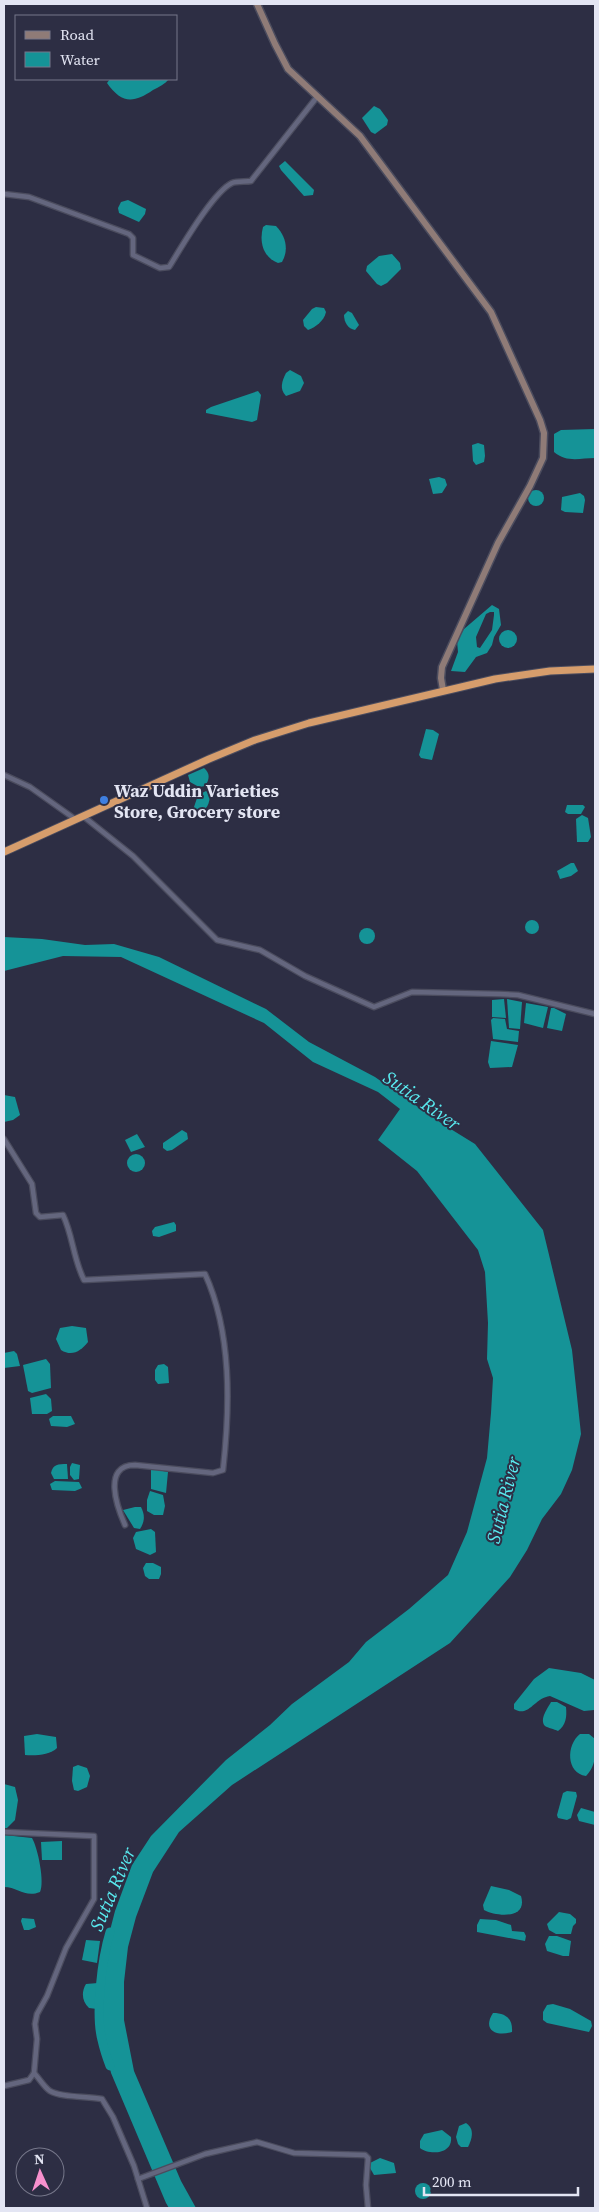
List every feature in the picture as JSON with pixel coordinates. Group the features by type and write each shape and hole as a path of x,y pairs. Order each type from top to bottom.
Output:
{"highway":[{"path":"4,852 255,740 309,723 495,679 550,671 595,669"}],"main road":[{"path":"257,4 288,69 360,136 491,312 540,420 544,433 543,458 530,486 498,543 442,667 442,690"}],"street":[{"path":"4,194 28,197 129,234 132,238 133,255 160,268 169,267 210,205 225,188 234,182 251,182 318,97"},
{"path":"4,775 37,791 75,819"},
{"path":"83,816 132,856 217,940 260,950 305,976 374,1007 412,992 518,995 595,1014"},
{"path":"4,1139 32,1184 36,1213 40,1217 63,1215 67,1223 76,1264 84,1280 205,1274 214,1295 221,1320 226,1357 226,1434 223,1470 213,1473 134,1465 123,1466 118,1470 114,1482 117,1507 125,1525"},
{"path":"4,1832 94,1836 94,1899 66,1948 47,1996 37,2014 34,2073 29,2080 4,2086"},
{"path":"34,2073 49,2090 62,2096 85,2095 102,2099 113,2117 138,2179 147,2208"},
{"path":"138,2179 205,2154 258,2142 294,2153 364,2155 368,2158 366,2185 368,2208"}],"water":[{"path":"109,80 168,80 146,95 133,99 122,98 117,95 107,83"},
{"path":"374,106 380,109 388,120 387,125 375,134 371,132 362,118"},
{"path":"285,161 314,190 313,195 304,196 281,170 279,166"},
{"path":"128,200 146,209 139,222 119,213 118,208 121,202"},
{"path":"266,225 276,226 282,234 286,248 282,262 278,263 273,260 263,248 262,233 263,227"},
{"path":"392,254 400,263 401,269 387,283 381,286 366,271 367,266 379,256"},
{"path":"316,307 324,308 325,315 319,323 308,330 304,326 303,320"},
{"path":"348,311 352,313 359,325 355,330 348,327 345,320 344,315"},
{"path":"290,370 301,376 304,383 300,391 286,396 282,391 282,385 286,373"},
{"path":"258,391 261,395 257,420 252,422 206,413 206,410 211,407"},
{"path":"595,429 595,458 569,459 554,452 554,434 561,430"},
{"path":"478,443 484,445 485,456 484,462 476,465 473,461 472,445"},
{"path":"439,477 445,479 447,485 442,493 433,494 429,479"},
{"path":"536,490 542,492 544,498 542,504 536,506 530,504 528,498 530,492"},
{"path":"580,493 584,496 585,500 583,513 561,510 562,497"},
{"path":"492,605 499,609 501,625 487,653 476,657 465,672 451,671 458,652 457,641 464,629","holes":["494,612 492,630 480,648 477,647 476,637 486,614"]},
{"path":"508,630 514,633 517,639 514,645 508,648 502,645 499,639 502,633"},
{"path":"426,729 433,730 439,734 432,760 421,758 419,755"},
{"path":"204,768 209,776 205,786 199,787 190,782 188,775"},
{"path":"206,791 210,793 208,803 203,811 196,813 194,807 198,795"},
{"path":"567,805 583,805 585,807 581,814 568,814 565,812"},
{"path":"582,815 588,818 591,837 588,842 577,842 576,819"},
{"path":"574,863 578,871 571,876 560,879 557,871"},
{"path":"529,920 535,920 539,927 535,934 529,934 525,930 525,924"},
{"path":"367,928 375,936 367,944 359,936"},
{"path":"4,937 42,939 85,945 114,944 159,957 266,1009 309,1042 375,1077 475,1144 543,1230 572,1350 581,1434 572,1470 561,1494 542,1519 527,1550 510,1577 450,1643 232,1785 179,1832 153,1872 136,1917 128,1947 124,1982 124,2020 134,2071 181,2181 196,2208 169,2208 166,2203 111,2073 100,2023 102,1998 97,2009 89,2008 83,1997 83,1990 86,1984 98,1983 102,1988 102,1996 106,1946 115,1911 132,1865 151,1836 226,1760 270,1725 292,1704 349,1662 366,1642 409,1609 448,1575 467,1532 487,1458 493,1378 487,1359 488,1323 485,1272 478,1250 417,1171 378,1140 400,1109 378,1092 313,1062 264,1023 121,957 63,956 4,971"},
{"path":"504,999 506,1018 492,1017 492,1000"},
{"path":"507,999 522,1002 520,1029 509,1028"},
{"path":"526,1003 548,1007 543,1028 524,1023"},
{"path":"551,1008 566,1014 562,1031 547,1028"},
{"path":"493,1018 505,1019 507,1029 519,1031 518,1042 493,1039 491,1020"},
{"path":"491,1041 518,1045 512,1067 490,1068 488,1062"},
{"path":"4,1095 15,1097 20,1115 13,1120 4,1122"},
{"path":"182,1130 187,1133 188,1139 172,1150 167,1151 163,1148 163,1143"},
{"path":"137,1134 145,1147 131,1152 125,1140"},
{"path":"136,1154 142,1157 145,1163 142,1169 136,1172 130,1169 127,1163 130,1157"},
{"path":"174,1222 176,1231 159,1237 153,1236 152,1231 155,1227"},
{"path":"72,1326 86,1328 88,1342 76,1352 69,1353 61,1350 56,1339 60,1328"},
{"path":"14,1351 17,1354 20,1366 4,1368 4,1353"},
{"path":"46,1359 50,1364 51,1388 32,1393 28,1391 23,1365"},
{"path":"164,1364 168,1367 169,1383 158,1384 155,1380 155,1370 158,1365"},
{"path":"46,1394 51,1399 52,1411 47,1414 32,1414 30,1398"},
{"path":"53,1416 71,1416 75,1424 67,1427 51,1426 49,1419"},
{"path":"72,1463 80,1465 79,1479 74,1480 70,1475"},
{"path":"59,1464 67,1464 68,1479 54,1479 51,1473 53,1468"},
{"path":"151,1470 168,1472 166,1493 151,1489"},
{"path":"55,1481 79,1482 82,1488 75,1491 52,1490 50,1484"},
{"path":"150,1491 163,1495 165,1506 163,1515 154,1515 147,1511 147,1500"},
{"path":"141,1507 143,1513 144,1521 140,1529 134,1528 123,1510"},
{"path":"151,1529 155,1532 156,1552 150,1555 136,1549 133,1538 136,1532"},
{"path":"146,1563 153,1563 161,1567 159,1579 149,1579 145,1576 143,1568"},
{"path":"549,1668 581,1673 595,1680 594,1710 584,1711 550,1696 540,1700 524,1711 514,1709 514,1704 534,1679"},
{"path":"551,1702 557,1702 566,1707 563,1726 558,1731 546,1727 543,1723"},
{"path":"37,1734 56,1737 57,1748 42,1754 25,1755 24,1736"},
{"path":"580,1734 589,1734 595,1739 594,1763 586,1776 579,1774 575,1770 570,1758 572,1745"},
{"path":"78,1765 87,1768 90,1776 87,1787 78,1791 74,1790 72,1781 73,1767"},
{"path":"4,1784 15,1787 18,1800 15,1820 7,1828 4,1828"},
{"path":"567,1791 576,1792 577,1796 571,1818 567,1820 558,1818 557,1815 563,1793"},
{"path":"581,1808 595,1812 595,1825 579,1821 577,1815"},
{"path":"4,1835 32,1838 40,1865 42,1881 40,1892 30,1894 4,1887"},
{"path":"62,1841 62,1860 42,1860 41,1842"},
{"path":"491,1886 509,1890 521,1896 522,1903 520,1909 503,1915 484,1910 483,1905"},
{"path":"559,1912 570,1914 576,1919 571,1934 556,1934 549,1930 547,1924"},
{"path":"22,1918 34,1919 36,1927 24,1930"},
{"path":"480,1919 496,1920 511,1925 512,1931 524,1932 526,1936 525,1941 477,1932 477,1925"},
{"path":"549,1936 557,1936 571,1941 569,1956 547,1951 545,1944"},
{"path":"86,1940 100,1941 97,1963 82,1960"},
{"path":"553,2004 570,2009 591,2021 592,2026 589,2032 547,2023 543,2020 543,2012 547,2005"},
{"path":"493,2013 502,2014 510,2020 512,2032 501,2034 492,2031 489,2024"},
{"path":"466,2123 471,2128 471,2137 468,2147 461,2147 456,2137 459,2126"},
{"path":"442,2130 451,2137 451,2143 448,2147 439,2152 428,2152 420,2148 420,2141 424,2134"},
{"path":"380,2158 394,2163 396,2173 374,2175 370,2168 370,2163"},
{"path":"420,2183 426,2183 431,2188 429,2197 420,2199 415,2194 415,2188"}],"waterway":[{"name":"Sutia River","path":"110,1932 102,1971 99,2016 102,2040 110,2066"}],"place":[{"name":"Waz Uddin Varieties Store, Grocery store","path":"104,800"}]}
